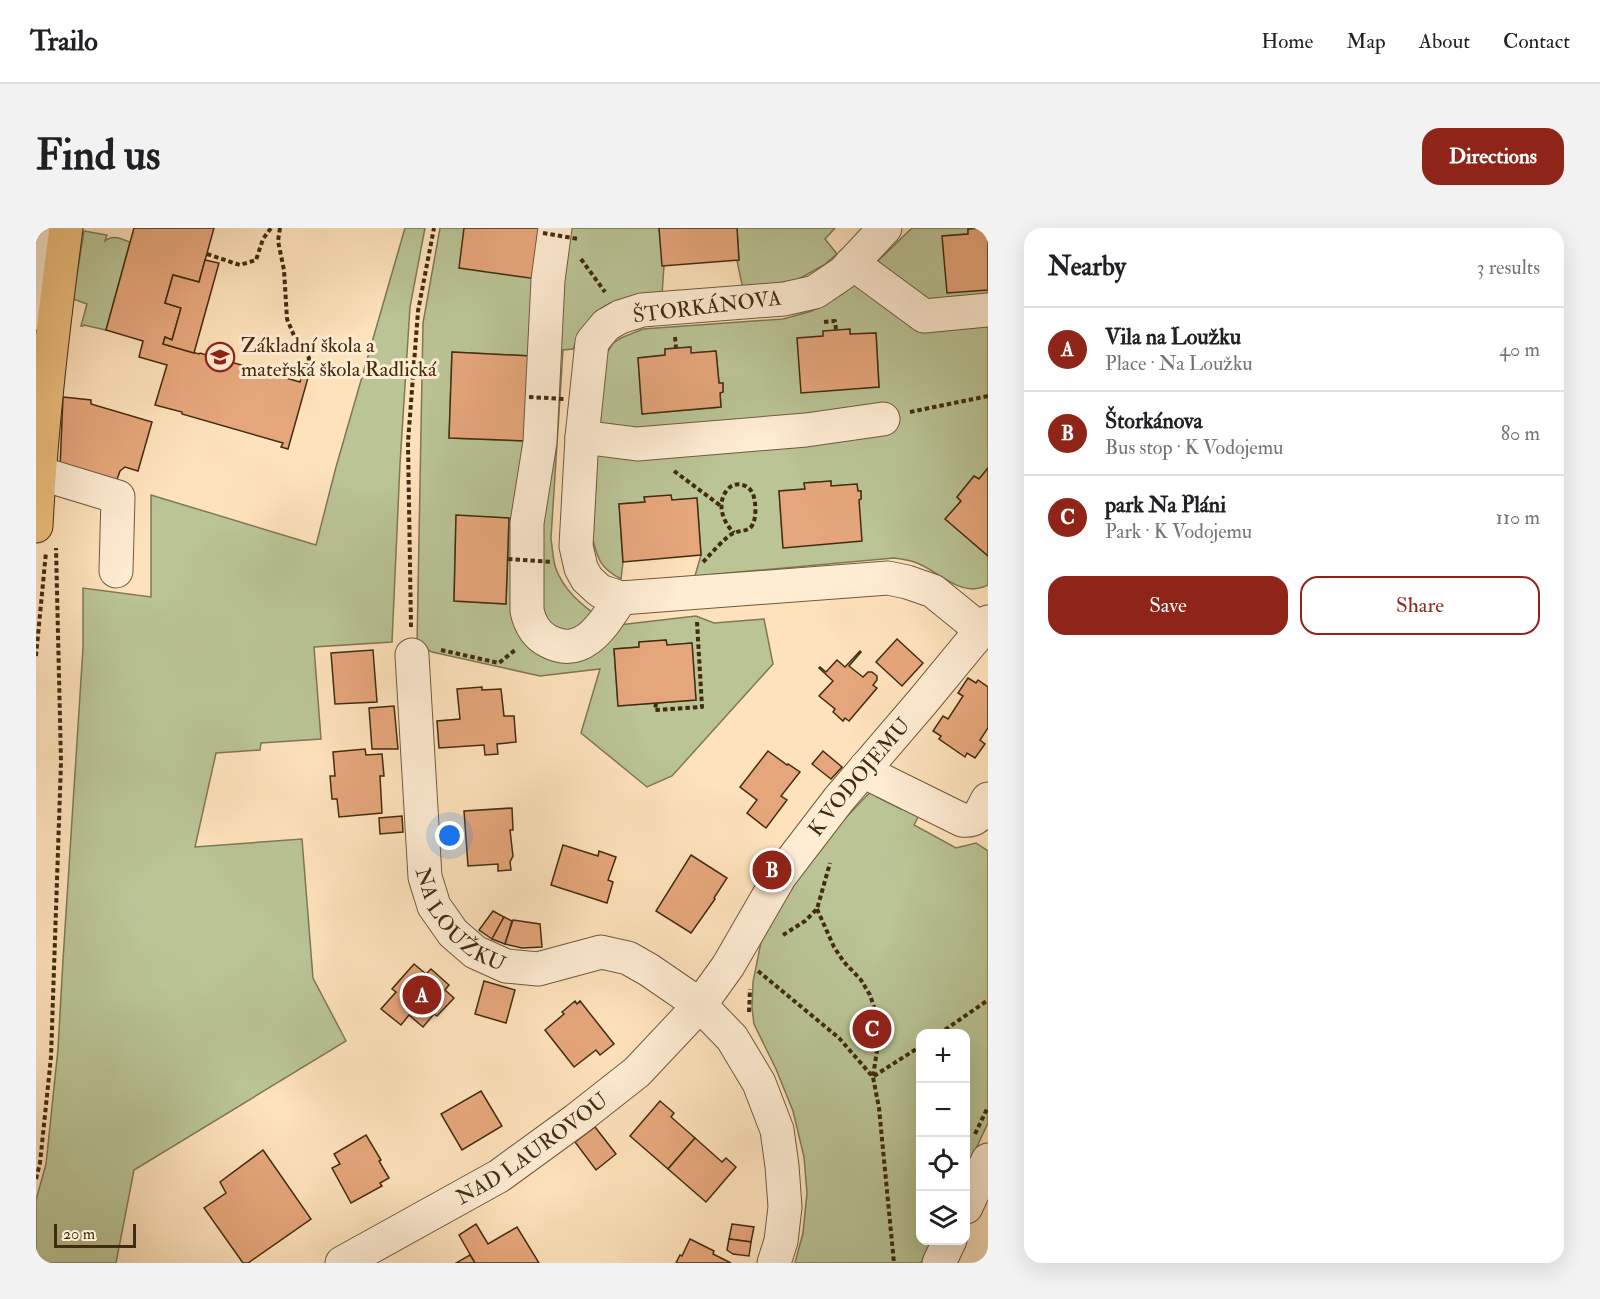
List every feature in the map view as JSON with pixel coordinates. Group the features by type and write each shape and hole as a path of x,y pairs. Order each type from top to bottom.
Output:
{"main road":[{"path":"46,538 39,473 66,228"}],"street":[{"path":"36,313 42,228"},
{"name":"ŠTORKÁNOVA","path":"885,228 843,273 815,292 784,299 642,310 620,317 606,325 592,342 582,437 576,546 581,568 587,579 600,591 621,598 888,578 933,591 985,626"},
{"path":"559,234 548,280 540,442 528,523 526,611 529,622 545,640 567,646 581,644 593,636 621,598"},
{"path":"852,263 924,316 988,310"},
{"path":"582,437 637,444 806,430 883,418"},
{"path":"39,473 118,496 116,571"},
{"name":"K VODOJEMU","path":"700,1005 728,966 780,876 839,799 985,626"},
{"name":"NA LOUŽKU","path":"427,653 425,877 434,906 453,933 475,952 507,966 538,969 601,952 628,958 700,1005"},
{"path":"866,767 878,778 962,820 971,821 977,818 988,799"},
{"path":"700,1005 732,1038 744,1057 759,1083 777,1130 785,1207 781,1241 774,1263"},
{"name":"NAD LAUROVOU","path":"342,1263 509,1169 637,1072 700,1005"},
{"path":"970,1198 988,1160"},
{"path":"939,1263 948,1245"}],"path":[{"path":"207,254 240,264 256,260 262,239 271,228"},
{"path":"280,228 278,242 284,270 287,319 295,338 309,357 308,365"},
{"path":"434,228 418,311 408,442 427,653 498,663 535,631"},
{"path":"577,254 612,302 620,317"},
{"path":"883,418 988,396"},
{"path":"529,397 564,399"},
{"path":"637,444 721,506"},
{"path":"701,563 734,533 750,528 754,521 752,493 746,486 737,484 728,488 723,495 721,506 726,525 734,533"},
{"path":"36,656 46,538"},
{"path":"36,1179 40,1163 51,1057 61,773 46,538"},
{"path":"508,559 552,562"},
{"path":"656,703 655,710 702,707 696,613"},
{"path":"817,909 834,947 870,995 877,1016 879,1038 873,1077 879,1108 894,1263"},
{"path":"753,967 839,1038 873,1077"},
{"path":"946,1029 988,1000"},
{"path":"873,1077 916,1049"}],"green space":[{"path":"405,228 425,228 410,307 392,642 314,647 321,739 261,743 260,750 216,753 195,847 302,839 313,978 346,1041 134,1170 116,1263 36,1263 36,1200 46,1164 58,1049 83,648 83,588 151,597 151,495 316,545 336,467"},
{"path":"440,228 659,228 664,265 662,295 611,303 598,311 588,322 573,349 563,350 551,538 555,566 564,585 585,607 610,626 696,616 714,623 764,619 773,664 672,776 647,787 581,733 600,669 540,676 432,652 417,645 423,323","holes":["452,352 531,356 526,441 449,438","456,516 509,518 506,604 454,601","666,640 667,645 692,643 696,700 618,706 614,649 639,647 639,642"]},
{"path":"737,228 835,228 825,239 837,254 824,265 797,280 743,289 737,261 739,260"},
{"path":"912,228 979,228 968,229 968,234 943,236 988,290 988,468 979,479 974,476 957,497 961,501 946,519 988,556 988,585 969,589 960,587 917,563 894,558 695,576 701,555 697,498 672,500 644,497 645,502 619,504 623,562 621,579 609,572 599,559 593,540 602,361 613,343 643,329 783,319 812,311 840,295","holes":["849,329 850,334 876,333 879,387 823,336","690,347 691,353 716,351 719,383 723,384 723,392 720,393 721,407 642,414 638,358 665,355 665,349","831,481 831,486 857,484 858,491 861,491 861,499 783,547 779,491 805,489 804,483"]},
{"path":"84,231 107,235 105,241 114,237 130,242 106,330 81,326 87,304 73,299"},
{"path":"876,786 882,788 877,797 901,809 923,808 914,825 956,848 976,843 988,851 988,1123 970,1161 970,1029 916,1029 916,1245 930,1245 921,1263 795,1263 803,1233 807,1193 804,1157 793,1111 754,1024 753,982 761,942 799,874 832,832"}],"building":[{"path":"134,228 214,228 199,282 173,275 165,303 181,308 172,340 165,337 163,344 300,382 305,364 311,367 288,449 281,447 283,443 155,405 167,365 139,357 143,341 106,330"},
{"path":"464,228 544,228 537,279 459,268"},
{"path":"659,228 737,228 739,260 662,266"},
{"path":"988,228 988,290 947,293 942,236 968,234 968,229"},
{"path":"205,260 219,263 194,353 163,344 165,337 172,340 181,308 165,303 173,275 199,282"},
{"path":"850,329 850,334 876,333 879,387 801,393 797,338 823,336 823,331"},
{"path":"691,347 691,353 716,351 719,383 723,383 723,392 720,393 721,407 642,414 638,358 665,355 665,349"},
{"path":"452,352 531,356 527,441 449,438"},
{"path":"63,397 91,400 91,404 152,422 138,471 125,467 120,471 115,485 60,468"},
{"path":"988,468 988,556 945,519 961,501 957,497 974,476 979,479"},
{"path":"831,481 831,486 857,484 858,491 861,491 859,500 862,541 783,548 779,491 805,489 804,483"},
{"path":"671,495 672,500 697,498 701,555 623,562 619,504 645,502 644,497"},
{"path":"456,515 509,518 506,604 454,601"},
{"path":"897,639 923,663 902,686 876,662"},
{"path":"666,640 667,645 692,643 696,700 618,706 614,649 639,647 639,642"},
{"path":"373,650 377,702 335,704 331,653"},
{"path":"860,651 849,666 863,677 868,672 872,672 877,676 873,685 877,688 849,721 845,718 843,721 833,712 835,709 819,696 833,681 819,668 826,672 837,660 845,667"},
{"path":"968,678 976,683 978,680 988,687 988,728 980,740 985,744 975,758 967,753 965,757 939,739 941,736 933,731 943,716 948,719 963,696 958,693"},
{"path":"482,687 482,690 501,689 504,716 514,716 516,742 497,744 498,754 485,755 484,745 439,748 437,721 460,719 457,689"},
{"path":"394,706 398,749 372,749 369,708"},
{"path":"365,749 366,755 382,754 384,776 380,776 382,813 339,817 337,799 332,799 330,776 335,776 333,752"},
{"path":"768,751 800,772 781,796 787,800 766,828 747,813 757,800 740,787"},
{"path":"823,751 842,767 831,779 812,764"},
{"path":"512,808 511,870 498,871 498,864 468,866 464,811"},
{"path":"402,816 403,832 380,834 379,818"},
{"path":"563,845 598,856 599,851 616,857 608,880 613,882 607,903 551,885"},
{"path":"691,855 727,878 691,933 656,911"},
{"path":"493,911 504,917 492,939 479,930"},
{"path":"504,917 512,921 505,944 492,939"},
{"path":"513,920 540,924 542,947 522,948 505,944"},
{"path":"414,964 426,974 431,969 449,985 445,990 454,998 437,1016 434,1014 423,1027 409,1015 401,1025 381,1009 396,992 392,989"},
{"path":"484,981 515,990 506,1023 475,1014"},
{"path":"575,1001 577,1004 580,1001 614,1044 600,1055 596,1050 574,1067 545,1030"},
{"path":"481,1091 502,1126 462,1150 441,1114"},
{"path":"660,1101 674,1113 671,1117 695,1138 668,1169 630,1136"},
{"path":"595,1127 616,1154 596,1170 575,1142"},
{"path":"366,1135 389,1178 380,1183 382,1186 351,1203 332,1168 340,1164 334,1154"},
{"path":"695,1138 722,1162 726,1158 736,1167 706,1202 668,1169"},
{"path":"263,1150 311,1219 248,1263 243,1263 204,1208 226,1193 220,1182"},
{"path":"476,1224 488,1244 517,1227 539,1263 475,1263 459,1235"},
{"path":"732,1224 754,1227 751,1242 729,1239"},
{"path":"690,1239 714,1251 713,1254 731,1263 676,1263"},
{"path":"729,1239 751,1242 749,1256 733,1254 727,1250"},
{"path":"470,1255 475,1263 456,1263"}],"place":[{"name":"Základní škola a mateřská škola Radlická","path":"220,357"},
{"name":"Štorkánova","path":"772,870"},
{"name":"Vila na Loužku","path":"422,995"},
{"name":"park Na Pláni","path":"872,1029"}]}
